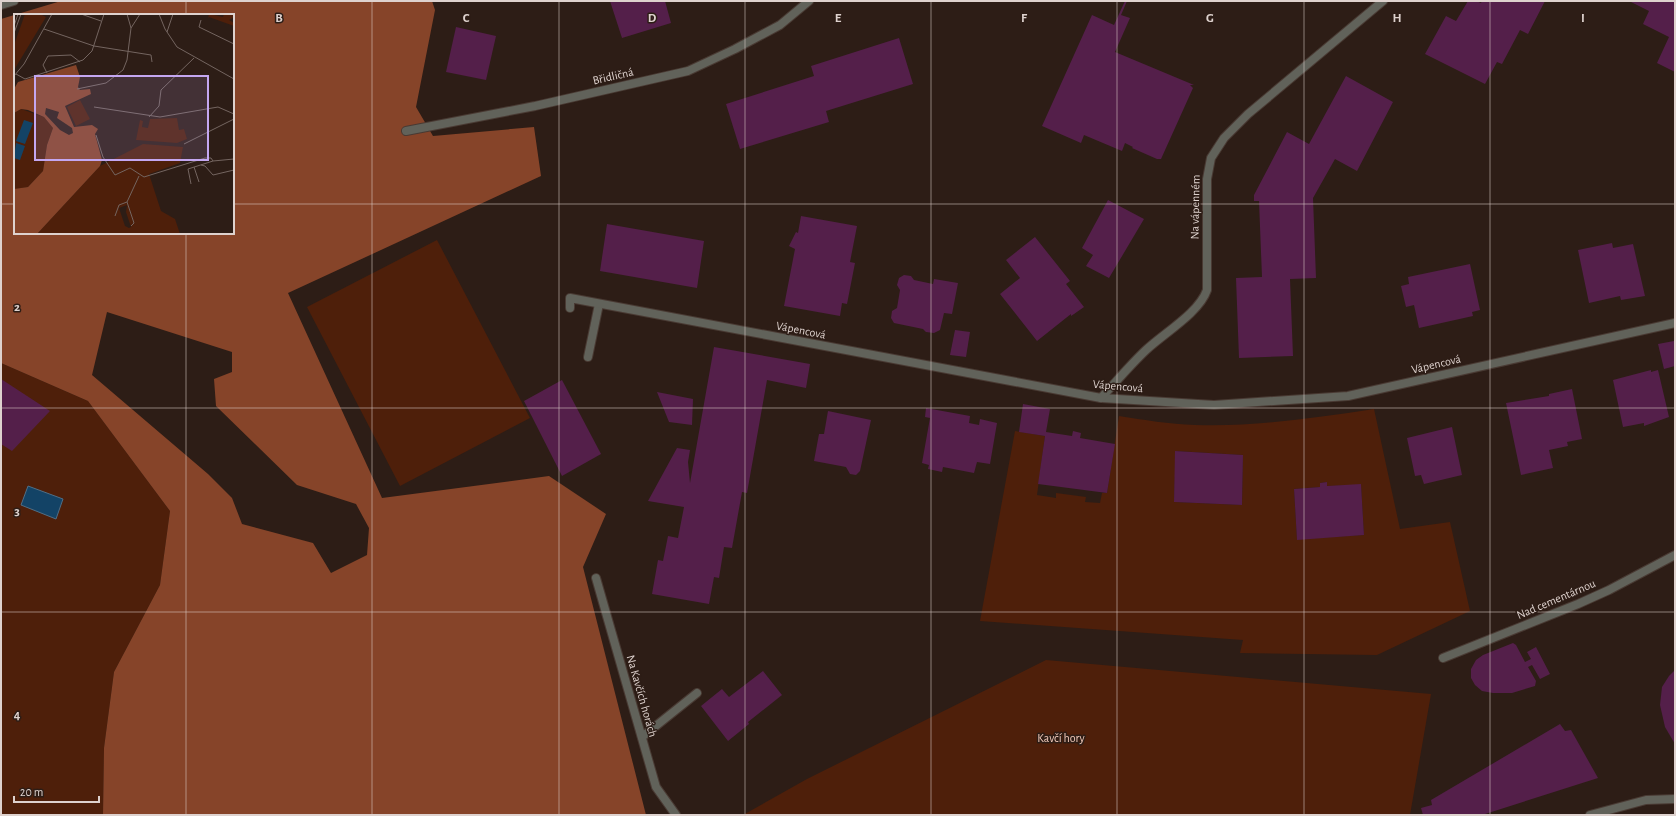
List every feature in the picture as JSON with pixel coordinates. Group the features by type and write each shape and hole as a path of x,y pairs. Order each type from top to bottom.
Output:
{"street":[{"path":"1,5 14,1"},
{"name":"Břidličná","path":"406,131 535,106 688,71 735,49 780,25 809,1"},
{"name":"Na vápenném","path":"1101,398 1146,350 1197,307 1205,295 1207,290 1205,226 1208,168 1211,158 1224,138 1248,114 1383,1"},
{"name":"Vápencová","path":"570,308 570,298 1101,398 1214,405 1348,396 1675,323"},
{"path":"588,357 599,304"},
{"name":"Nad cementárnou","path":"1443,658 1602,593 1675,555"},
{"name":"Na Kavčích horách","path":"596,578 656,787 676,815"},
{"path":"642,737 697,693"},
{"path":"1590,815 1646,800 1675,799"}],"green space":[{"path":"437,240 530,418 400,486 307,307"},
{"path":"1,363 88,401 170,511 160,585 114,672 104,748 103,815 1,815"},
{"path":"1374,409 1400,529 1450,522 1470,611 1377,655 1240,653 1243,640 980,621 1015,431 1045,436 1037,495 1056,498 1056,493 1086,497 1085,502 1100,503 1102,493 1107,493 1119,416 1176,424 1240,425 1307,419","holes":["1176,451 1243,455 1242,505 1174,502","1327,482 1327,486 1361,485 1364,535 1297,539 1294,489 1320,487 1320,483"]},
{"name":"Kavčí hory","path":"1046,660 1431,694 1410,815 743,815 807,779"}],"shaded area":[{"path":"61,1 432,1 435,10 416,107 433,136 534,127 541,176 288,293 382,498 549,476 606,514 583,567 646,815 103,815 104,748 114,672 160,585 170,511 88,401 1,363 1,19 14,15 14,234 234,234 234,14 18,14","holes":["107,312 232,352 232,372 214,379 216,406 297,485 356,504 369,528 367,555 331,573 313,543 242,524 232,498 208,474 92,375"]}],"water":[{"path":"28,486 63,499 56,519 21,505"}],"building":[{"path":"610,1 665,1 671,23 622,38"},
{"path":"1125,1 1127,1 1121,15 1130,18 1115,52 1194,85 1190,85 1193,88 1161,159 1157,159 1132,148 1133,147 1125,143 1122,151 1084,135 1081,143 1042,126 1092,15 1114,25"},
{"path":"1468,1 1476,1 1481,3 1482,1 1545,1 1528,34 1520,30 1502,64 1497,62 1485,84 1425,54 1446,16 1456,21"},
{"path":"1629,1 1675,1 1675,72 1657,63 1669,37 1643,24 1649,11"},
{"path":"456,27 496,36 486,80 446,72"},
{"path":"899,38 913,84 826,111 829,122 740,149 726,104 814,76 811,66"},
{"path":"1346,76 1393,102 1357,171 1335,159 1313,198 1316,278 1290,279 1293,356 1239,358 1236,278 1262,277 1259,201 1254,201 1254,195 1287,132 1309,144"},
{"path":"1108,200 1144,219 1109,278 1086,266 1093,255 1082,248"},
{"path":"801,216 857,226 850,262 855,263 847,304 842,303 840,316 784,306 795,249 789,246 796,232 798,233"},
{"path":"607,224 704,241 697,288 600,271"},
{"path":"1035,237 1070,281 1066,284 1084,307 1071,316 1071,314 1037,341 1000,294 1020,278 1006,260"},
{"path":"1612,243 1613,248 1633,244 1645,296 1621,300 1620,296 1589,303 1578,250"},
{"path":"1470,264 1480,310 1472,312 1473,316 1419,328 1414,305 1406,307 1401,286 1409,284 1408,277"},
{"path":"904,275 911,276 914,280 933,284 934,279 958,283 952,314 944,313 940,330 934,333 926,332 923,329 894,323 891,318 892,311 897,308 900,290 897,285 899,278"},
{"path":"955,330 970,332 966,357 950,355"},
{"path":"1674,341 1675,366 1664,369 1658,344"},
{"path":"714,347 810,364 806,388 767,380 747,493 742,492 732,548 724,547 719,578 714,577 709,604 652,594 658,560 663,561 668,536 678,538 684,507 648,501 677,448 690,450 688,462 690,483"},
{"path":"1651,370 1651,372 1658,370 1669,417 1644,426 1644,423 1623,427 1613,380"},
{"path":"1,379 50,411 12,451 1,444"},
{"path":"562,380 601,454 562,476 524,401"},
{"path":"1572,389 1582,439 1567,442 1568,446 1549,450 1553,468 1521,475 1506,403 1549,396 1549,394"},
{"path":"657,392 693,399 692,425 669,422"},
{"path":"1023,404 1050,409 1046,432 1072,436 1073,431 1081,433 1080,438 1115,444 1107,493 1038,484 1045,436 1019,432"},
{"path":"926,408 970,416 969,423 979,425 980,419 997,423 990,464 977,462 974,473 943,467 942,472 928,469 929,465 922,463 930,418 925,417"},
{"path":"828,411 871,420 860,471 856,475 850,474 846,467 814,461 819,434 824,434"},
{"path":"1452,427 1462,475 1424,484 1421,475 1415,476 1407,438"},
{"path":"1175,451 1243,455 1242,505 1174,502"},
{"path":"1327,482 1327,486 1361,484 1364,535 1297,540 1294,489 1320,487 1320,483"},
{"path":"1513,643 1516,645 1525,662 1531,659 1527,652 1536,647 1550,674 1540,679 1532,665 1528,667 1536,681 1535,686 1512,693 1493,693 1482,691 1475,685 1471,678 1471,669 1476,660 1483,655"},
{"path":"1675,670 1675,744 1665,727 1660,705 1662,687"},
{"path":"763,671 782,695 748,722 749,724 728,741 701,706 722,689 729,697"},
{"path":"1560,724 1565,731 1571,730 1598,778 1482,815 1423,815 1421,808 1432,805 1431,800"}]}
